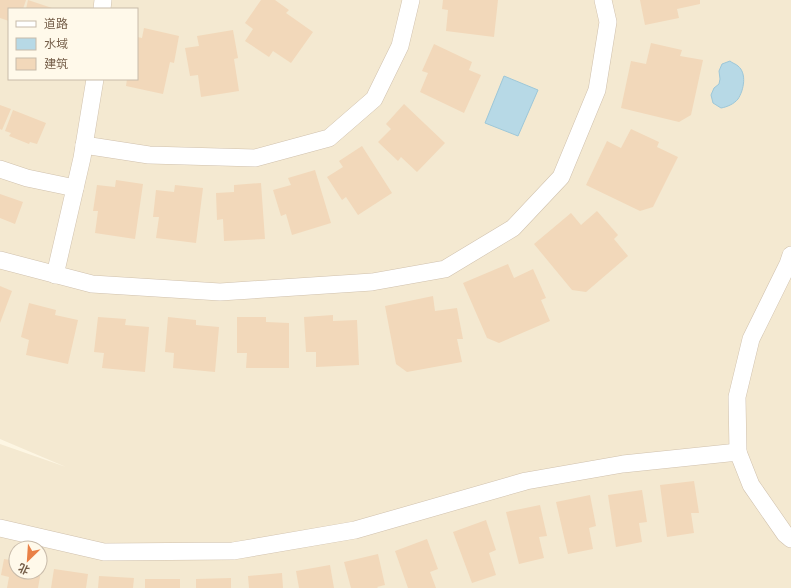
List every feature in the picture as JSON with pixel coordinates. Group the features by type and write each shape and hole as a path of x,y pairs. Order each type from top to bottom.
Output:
{"street":[{"path":"84,145 148,154 255,158 329,138 374,99 400,46 411,0"},
{"path":"0,260 92,284 220,292 372,282 445,269 513,228 560,177 597,90 608,22 603,0"},
{"path":"55,275 84,145 95,80"},
{"path":"0,169 27,178 75,188"},
{"path":"791,255 751,339 737,397 738,452 751,485 785,534 791,539"},
{"path":"0,528 104,552 233,551 355,530 526,481 624,464 738,452"}],"shaded area":[{"path":"0,0 791,0 791,588 0,588 0,444 66,467 0,439"}],"water":[{"path":"730,61 741,69 744,82 738,99 730,105 721,108 713,103 711,95 714,88 719,84 719,71 722,64"},
{"path":"504,76 538,90 518,136 485,123"}],"building":[{"path":"0,0 26,0 23,8 8,8 8,21 0,18"},
{"path":"28,0 52,8 26,8"},
{"path":"261,0 275,0 289,10 286,13 313,32 291,63 273,51 269,57 245,41 253,29 245,23"},
{"path":"443,0 498,0 494,37 446,31 448,10 442,9"},
{"path":"640,0 700,0 700,4 677,9 679,18 645,25"},
{"path":"144,28 179,36 174,63 170,62 163,94 126,86 127,80 138,80 138,37 142,38"},
{"path":"233,30 238,58 234,59 239,91 201,97 198,75 190,76 185,48 199,46 197,36"},
{"path":"651,43 682,50 680,56 703,60 691,115 679,122 621,108 631,61 646,64"},
{"path":"434,44 472,62 469,70 481,75 464,113 420,92 428,73 422,71"},
{"path":"404,104 445,143 417,172 401,157 398,161 378,142 391,129 386,124"},
{"path":"0,105 11,109 2,130 0,129"},
{"path":"13,110 46,123 37,144 30,142 29,144 9,136 11,133 5,131"},
{"path":"631,129 659,142 657,147 678,157 653,207 640,211 586,185 607,141 621,148"},
{"path":"362,146 392,193 358,215 346,197 342,200 327,177 343,167 339,161"},
{"path":"315,170 331,223 292,235 286,214 281,216 273,190 291,185 288,178"},
{"path":"116,180 143,184 135,239 95,233 98,211 93,211 97,185 115,187"},
{"path":"261,183 265,239 224,241 223,219 217,220 216,193 234,192 234,185"},
{"path":"175,185 203,188 196,243 156,238 159,217 153,217 156,190 174,192"},
{"path":"0,194 23,202 15,224 0,218"},
{"path":"597,211 618,235 614,239 628,256 586,292 572,290 534,244 571,213 581,225"},
{"path":"508,264 514,278 533,269 546,298 541,300 550,321 499,343 487,338 463,283"},
{"path":"0,286 12,291 0,323"},
{"path":"433,296 435,311 457,308 463,339 457,339 462,362 407,372 396,364 385,306"},
{"path":"29,303 56,310 55,315 78,320 68,364 26,355 29,340 21,337"},
{"path":"333,315 333,321 357,320 359,365 316,367 316,352 306,352 304,317"},
{"path":"98,317 126,319 125,325 149,327 145,372 102,368 104,353 94,352"},
{"path":"168,317 196,320 196,325 219,327 215,372 173,368 174,353 165,352"},
{"path":"237,317 266,317 266,322 289,323 289,368 246,368 247,353 237,353"},
{"path":"694,481 699,513 691,513 694,533 667,537 660,485"},
{"path":"642,490 647,522 639,523 642,542 616,547 608,495"},
{"path":"590,495 596,526 589,528 593,549 568,554 556,502"},
{"path":"540,505 547,536 539,537 544,558 519,564 506,512"},
{"path":"486,520 496,550 489,553 496,575 472,583 453,532"},
{"path":"427,539 438,569 430,572 436,588 408,588 395,551"},
{"path":"378,554 385,585 377,587 378,588 351,588 344,562"},
{"path":"4,559 8,560 8,577 1,575"},
{"path":"330,565 334,588 299,588 296,571"},
{"path":"54,569 88,574 86,588 51,588"},
{"path":"282,573 283,588 249,588 248,576"},
{"path":"99,576 134,578 133,588 98,588"},
{"path":"231,578 231,588 196,588 196,579"},
{"path":"145,579 180,579 180,588 145,588"},
{"path":"8,580 39,580 38,588 7,588"}]}
